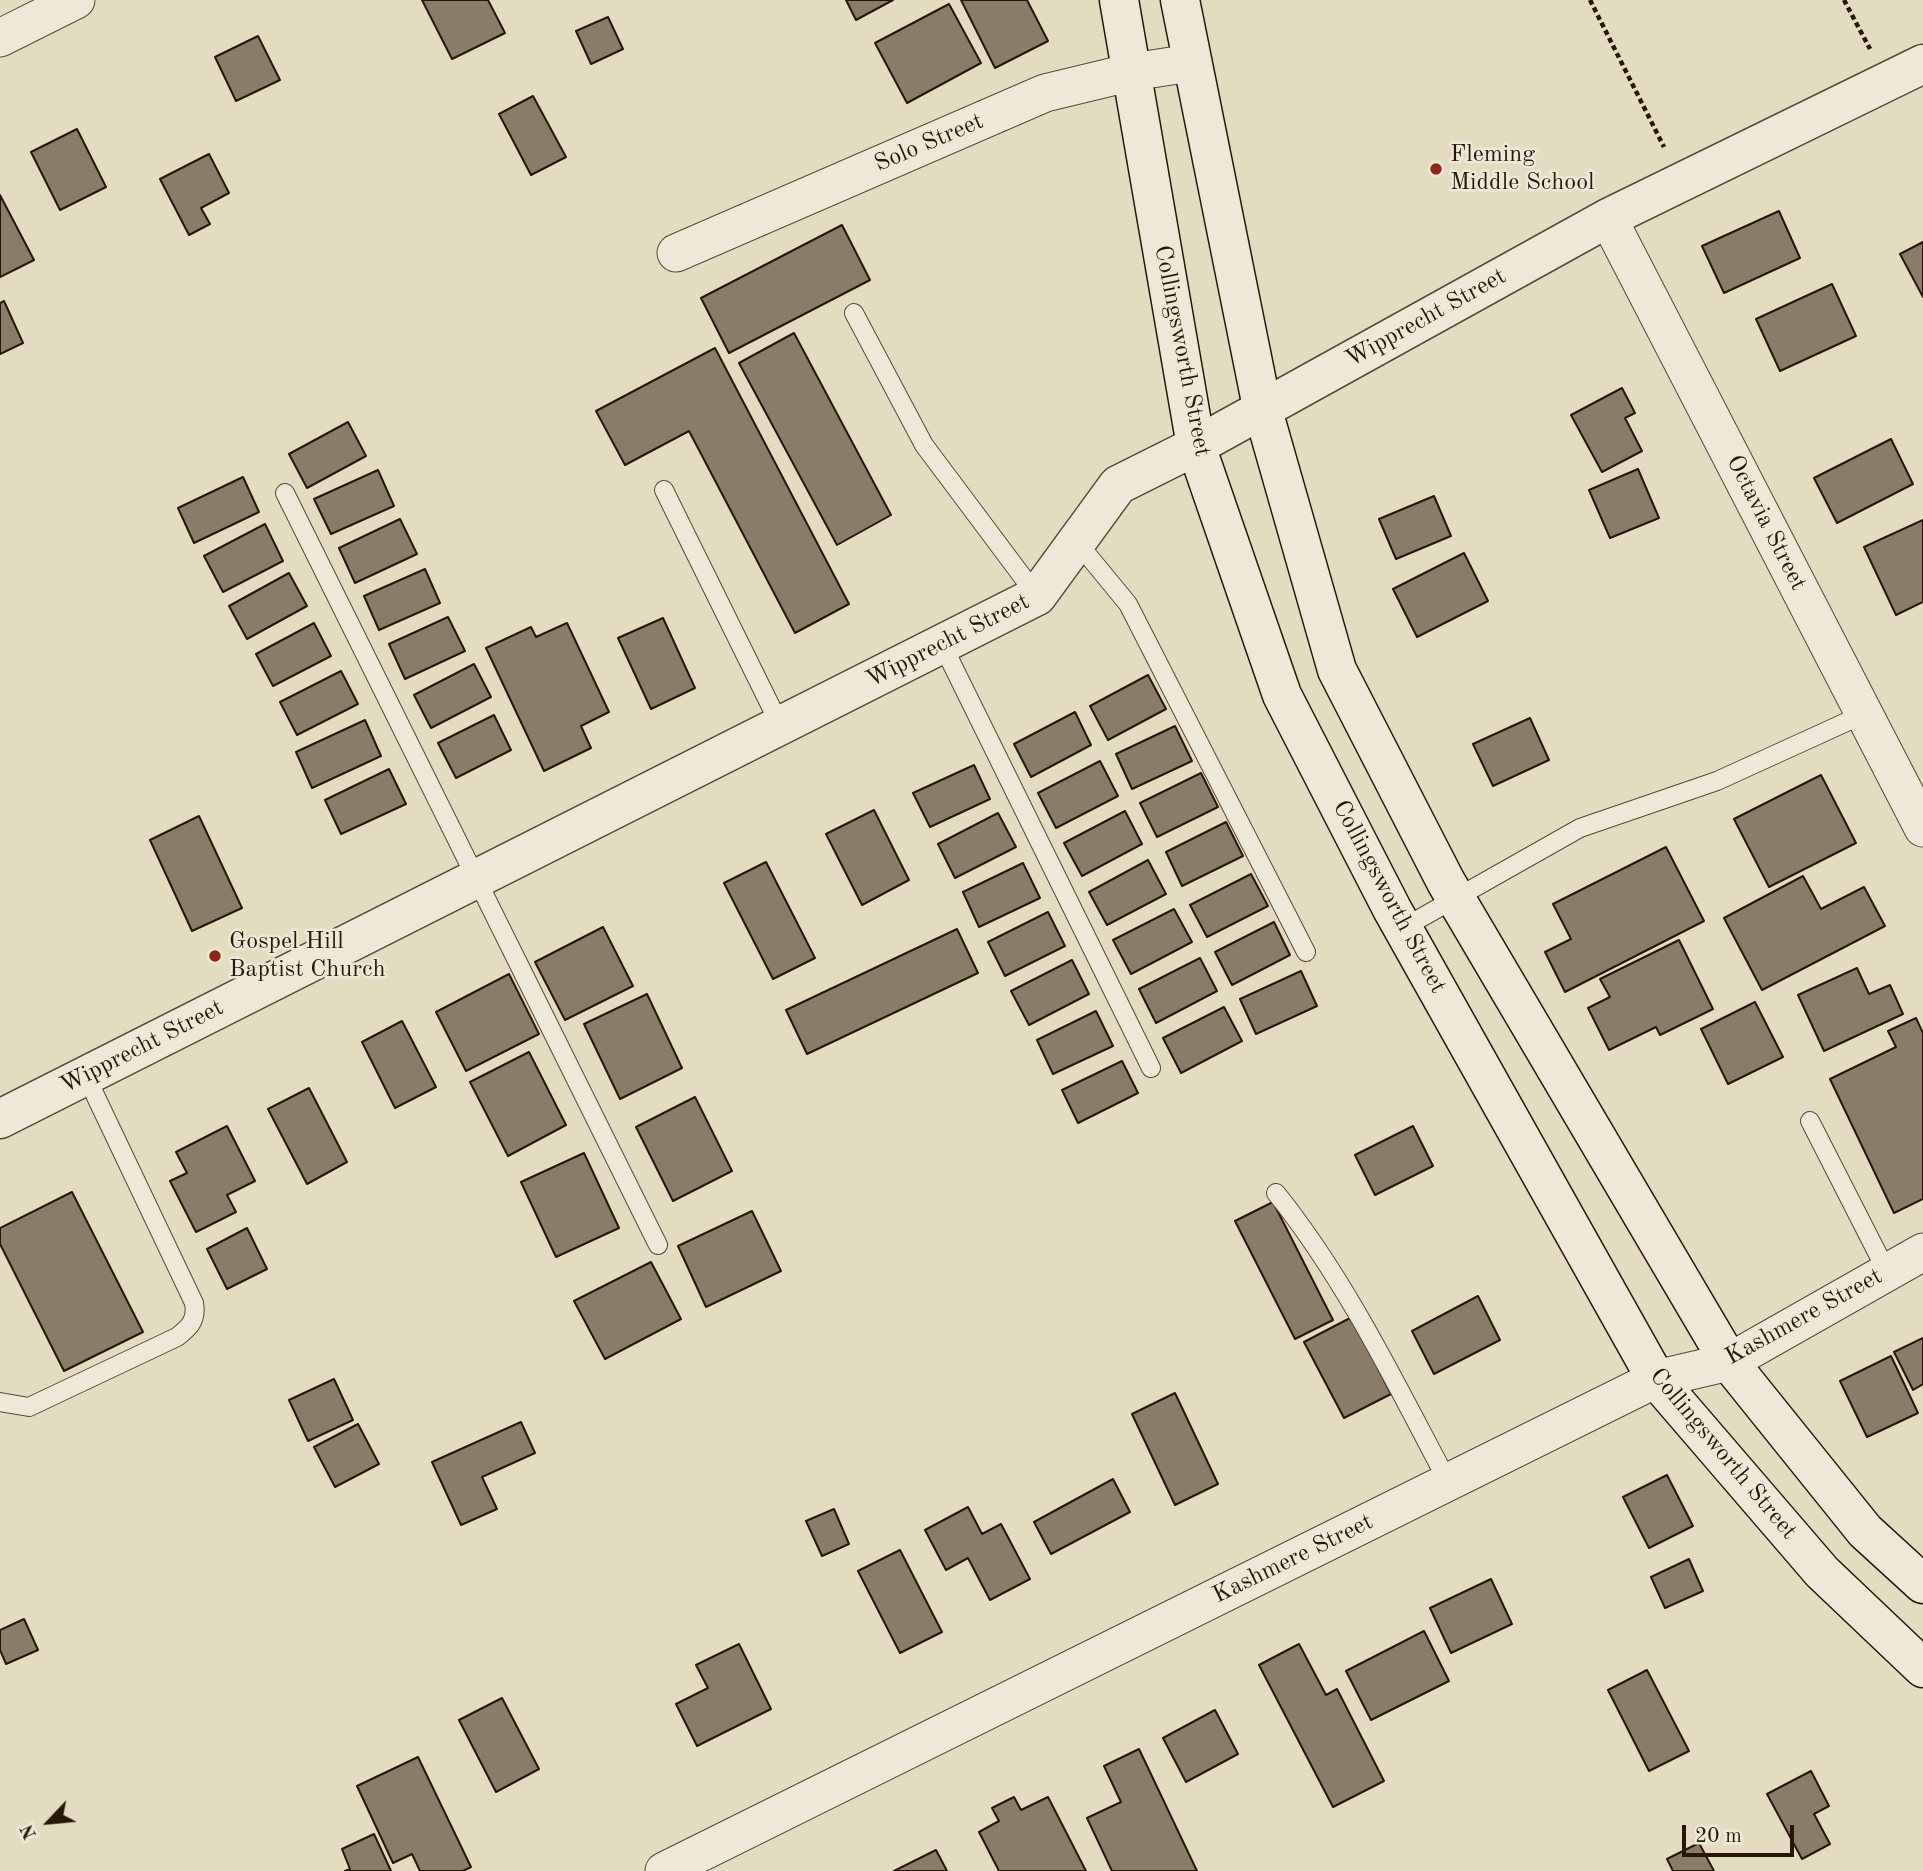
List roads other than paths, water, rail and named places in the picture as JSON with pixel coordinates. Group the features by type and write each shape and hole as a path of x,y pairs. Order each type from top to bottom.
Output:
{"main road":[{"name":"Collingsworth Street","path":"1119,0 1196,446 1282,695 1403,928 1656,1379 1822,1573 1923,1668"},
{"path":"1180,0 1262,407 1337,670 1455,898 1729,1362 1865,1531 1923,1584"},
{"name":"Wipprecht Street","path":"0,1119 1037,596 1118,485 1196,446 1262,407 1608,218 1923,64"}],"street":[{"path":"0,38 76,0"},
{"name":"Solo Street","path":"676,253 1045,93 1132,72 1191,63"},
{"name":"Octavia Street","path":"1608,218 1923,828"},
{"name":"Kashmere Street","path":"664,1871 1656,1379 1729,1362 1923,1252"}],"lane":[{"path":"854,313 924,445 1037,596"},
{"path":"663,490 780,727"},
{"path":"285,493 658,1245"},
{"path":"1077,542 1128,604 1306,952"},
{"path":"942,644 1151,1068"},
{"path":"1403,928 1580,828 1717,781 1864,714"},
{"path":"0,1402 29,1408 177,1337 193,1322 196,1313 194,1303 86,1076"},
{"path":"1810,1121 1887,1272"},
{"path":"1276,1193 1301,1224 1364,1328 1448,1482"}],"place":[{"name":"Fleming Middle School","path":"1436,169"},
{"name":"Gospel Hill Baptist Church","path":"215,956"}]}
